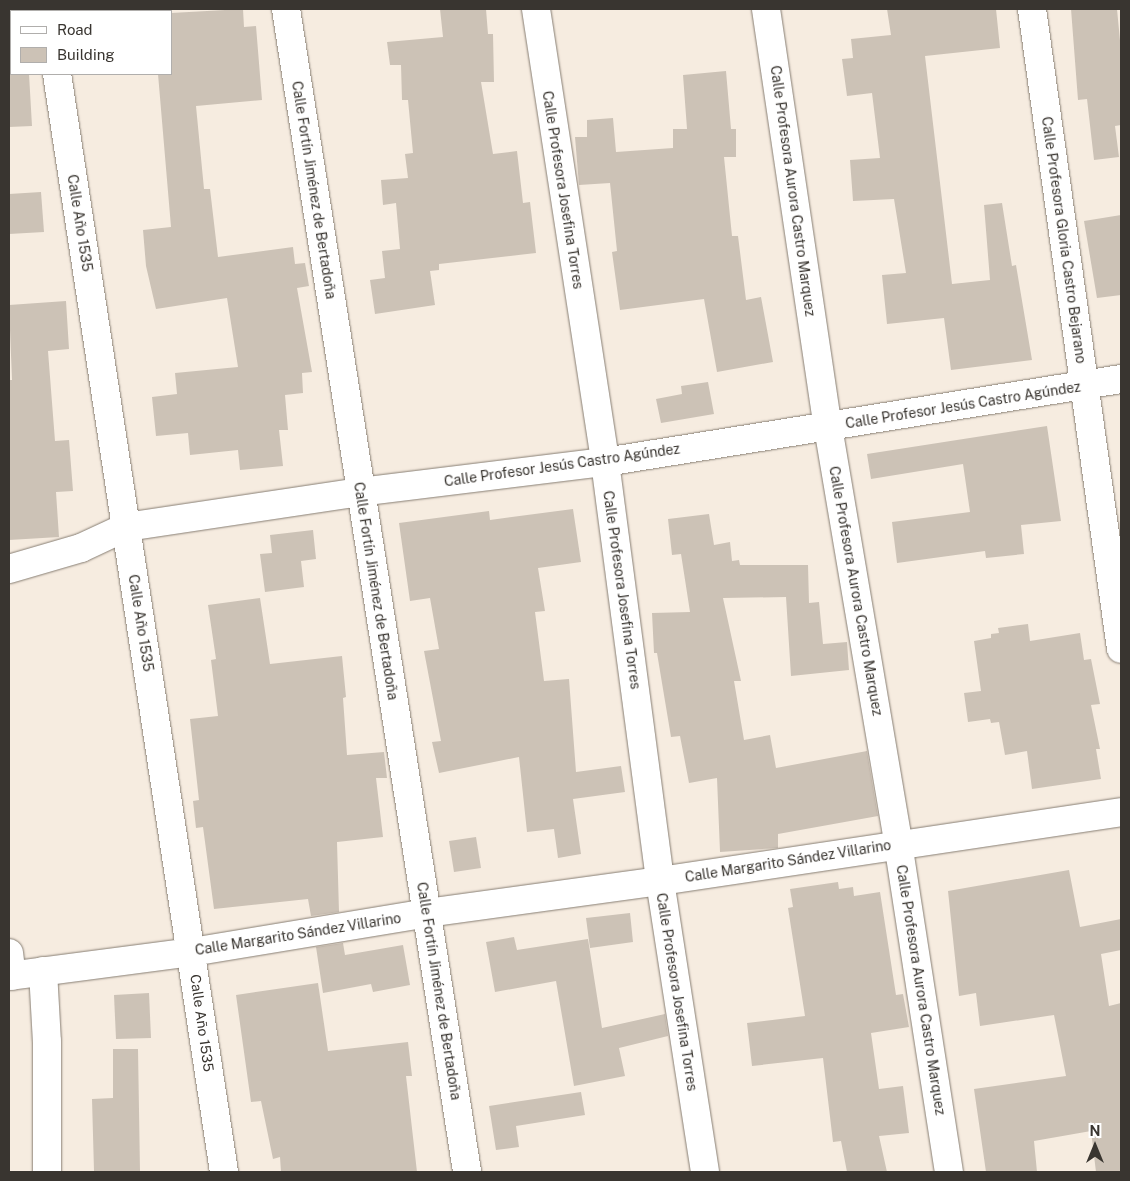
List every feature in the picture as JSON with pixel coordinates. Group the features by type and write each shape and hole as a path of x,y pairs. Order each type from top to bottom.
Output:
{"street":[{"name":"Calle Fortín Jiménez de Bertadoña","path":"286,9 360,492 468,1172"},
{"name":"Calle Profesora Josefina Torres","path":"536,9 604,462 660,882 705,1172"},
{"name":"Calle Profesora Aurora Castro Marquez","path":"766,9 828,427 898,843 948,1172"},
{"name":"Calle Profesora Gloria Castro Bejarano","path":"1032,9 1121,649"},
{"name":"Calle Año 1535","path":"57,75 224,1172"},
{"name":"Calle Profesor Jesús Castro Agúndez","path":"9,569 81,548 126,527 360,492 604,462 1121,379"},
{"name":"Calle Margarito Sández Villarino","path":"10,968 43,971 192,952 427,913 660,882 898,843 1121,812"},
{"path":"43,971 47,1042 47,1172"}],"building":[{"path":"243,9 244,27 256,26 262,100 196,106 204,189 210,189 218,257 293,247 295,264 305,263 309,286 297,288 312,372 302,373 303,393 285,395 288,430 279,430 283,466 240,470 238,450 190,455 188,433 156,436 152,397 177,394 175,373 238,367 227,298 156,309 146,266 143,230 171,227 158,75 172,75 172,13"},
{"path":"440,9 486,9 488,34 493,34 494,82 481,82 493,154 517,151 523,203 530,202 536,253 439,264 439,270 430,271 435,305 375,314 370,280 385,278 382,251 400,249 396,203 383,205 381,180 408,178 405,154 413,153 408,100 402,100 401,65 390,65 387,42 443,37"},
{"path":"887,9 996,9 1000,48 925,56 952,284 990,280 984,205 1002,203 1012,266 1016,265 1032,360 951,370 944,318 887,324 882,275 906,273 894,199 853,201 850,160 880,158 872,93 847,96 842,59 853,58 851,39 891,35"},
{"path":"1071,9 1117,9 1121,51 1121,125 1115,126 1119,157 1094,160 1087,99 1078,100"},
{"path":"9,59 10,75 29,75 32,126 9,127"},
{"path":"726,71 731,129 736,129 736,157 724,157 732,236 738,236 746,300 761,297 773,362 717,372 704,299 620,310 612,252 617,251 610,183 579,185 575,137 587,137 587,120 613,118 616,152 673,148 673,129 687,129 683,75"},
{"path":"41,192 44,232 9,234 9,194"},
{"path":"1121,215 1121,295 1097,298 1084,221"},
{"path":"66,301 69,349 48,351 55,441 69,440 73,491 56,492 59,537 9,540 9,380 12,380 9,305"},
{"path":"708,382 714,414 661,423 656,399 682,394 681,386"},
{"path":"1047,426 1061,521 1021,525 1024,554 986,558 985,551 897,563 892,522 970,512 963,464 871,479 867,454"},
{"path":"573,509 581,562 538,568 545,611 535,612 544,681 569,679 576,772 621,766 625,792 573,799 581,854 558,858 554,829 527,832 519,757 439,773 432,742 441,741 424,651 439,649 430,598 410,601 399,523 489,511 490,520"},
{"path":"709,514 714,545 730,542 732,561 739,560 740,565 808,565 809,603 819,602 823,644 847,642 849,670 791,676 786,597 723,598 741,681 734,681 744,740 770,735 776,768 867,751 878,816 778,834 778,848 720,852 717,778 689,783 680,736 671,737 657,653 654,653 652,613 690,612 681,554 672,555 668,519"},
{"path":"313,530 316,559 301,561 304,587 265,592 260,554 272,553 270,535"},
{"path":"260,598 270,664 342,656 346,697 343,698 347,755 384,752 387,778 376,778 383,837 337,842 339,912 311,916 308,899 214,909 203,827 196,828 193,801 199,800 190,719 218,716 211,660 216,659 208,605"},
{"path":"1028,624 1030,641 1080,633 1084,660 1091,659 1100,704 1091,705 1100,749 1096,749 1101,779 1032,789 1027,751 1005,755 999,722 991,723 990,719 968,722 964,693 981,691 974,641 991,638 991,634 999,633 998,628"},
{"path":"476,837 481,868 454,872 449,841"},
{"path":"1069,870 1080,927 1121,919 1121,950 1101,954 1109,1006 1121,1003 1121,1172 1096,1172 1091,1131 1034,1141 1037,1172 986,1172 974,1089 1066,1076 1054,1015 980,1026 976,993 959,996 948,891"},
{"path":"838,882 839,889 853,887 854,896 880,892 896,995 903,994 909,1027 871,1033 879,1089 903,1086 909,1133 879,1136 887,1172 847,1172 841,1141 833,1142 823,1058 752,1066 747,1023 805,1016 788,908 793,907 790,889"},
{"path":"630,913 633,942 590,948 586,918"},
{"path":"514,937 517,950 588,939 602,1028 665,1014 668,1036 619,1048 625,1076 574,1086 556,981 495,992 486,942"},
{"path":"343,943 345,955 403,945 410,985 373,992 371,984 323,993 316,947"},
{"path":"318,983 328,1051 408,1042 412,1076 406,1076 417,1172 281,1172 280,1157 273,1159 261,1101 251,1102 236,995"},
{"path":"149,993 151,1038 116,1039 114,995"},
{"path":"113,1049 138,1049 140,1171 94,1171 92,1099 113,1098"},
{"path":"581,1092 585,1115 516,1126 519,1147 496,1150 489,1106"}]}
